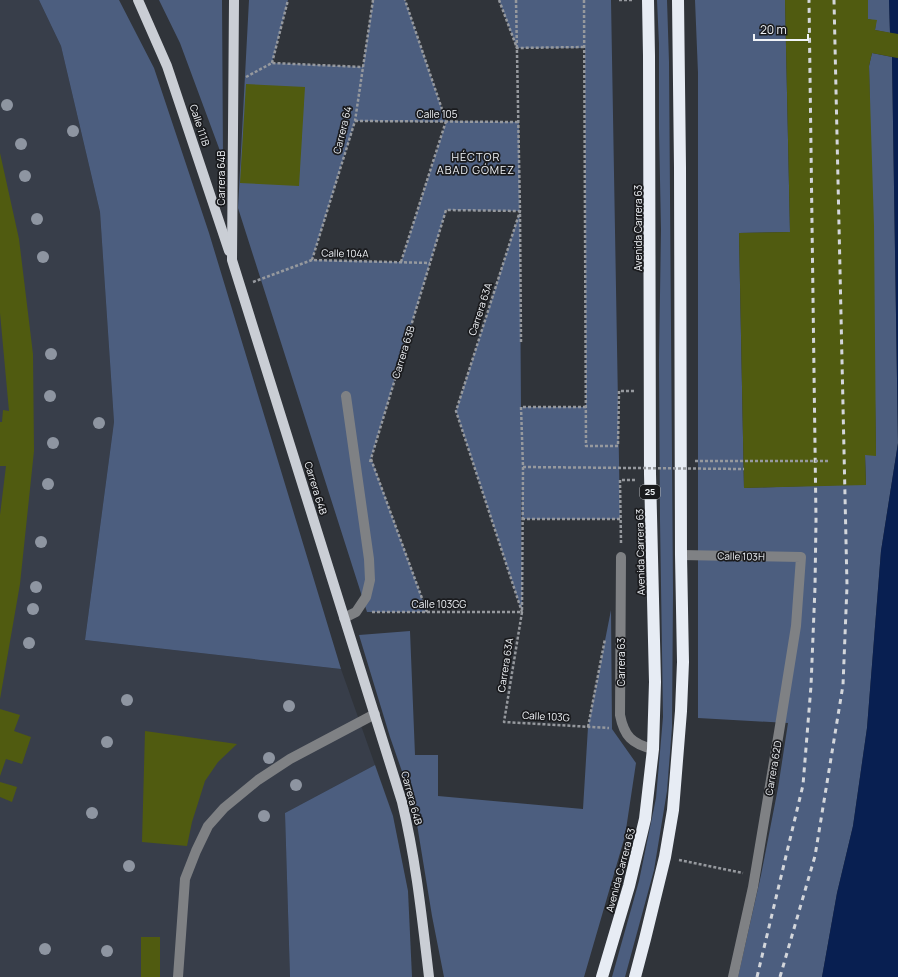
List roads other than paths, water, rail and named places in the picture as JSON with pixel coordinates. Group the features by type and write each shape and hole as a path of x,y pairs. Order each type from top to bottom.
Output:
{"highway":[{"name":"Avenida Carrera 63","path":"602,977 629,886 645,819 653,749 655,682 650,458 650,79 648,0"},
{"path":"635,977 665,857 673,810 681,711 683,662 678,0"}],"main road":[{"name":"Calle 111B","path":"138,0 167,66 232,260"},
{"name":"Carrera 64B","path":"234,0 232,260 398,790 408,827 422,911 429,977"}],"street":[{"path":"344,618 356,612 366,597 370,580 369,559 346,396"},
{"name":"Calle 103H","path":"681,556 800,557"},
{"name":"Carrera 63","path":"621,557 620,715 624,730 629,738 636,744 653,749"},
{"name":"Carrera 62D","path":"733,977 755,875 796,626 800,557"},
{"path":"178,977 185,879 208,826 224,808 258,780 290,759 375,714"}],"water":[{"path":"889,0 898,0 898,34 890,33"},
{"path":"892,57 898,58 898,443"},
{"path":"898,443 898,977 822,977 837,893 853,826 867,728 881,551"}],"railway":[{"path":"757,977 803,785 811,686 816,520 809,0"},
{"path":"780,977 815,856 843,685 847,586 834,0"}],"district":[{"name":"HÉCTOR ABAD GÓMEZ","path":"476,163"}]}
